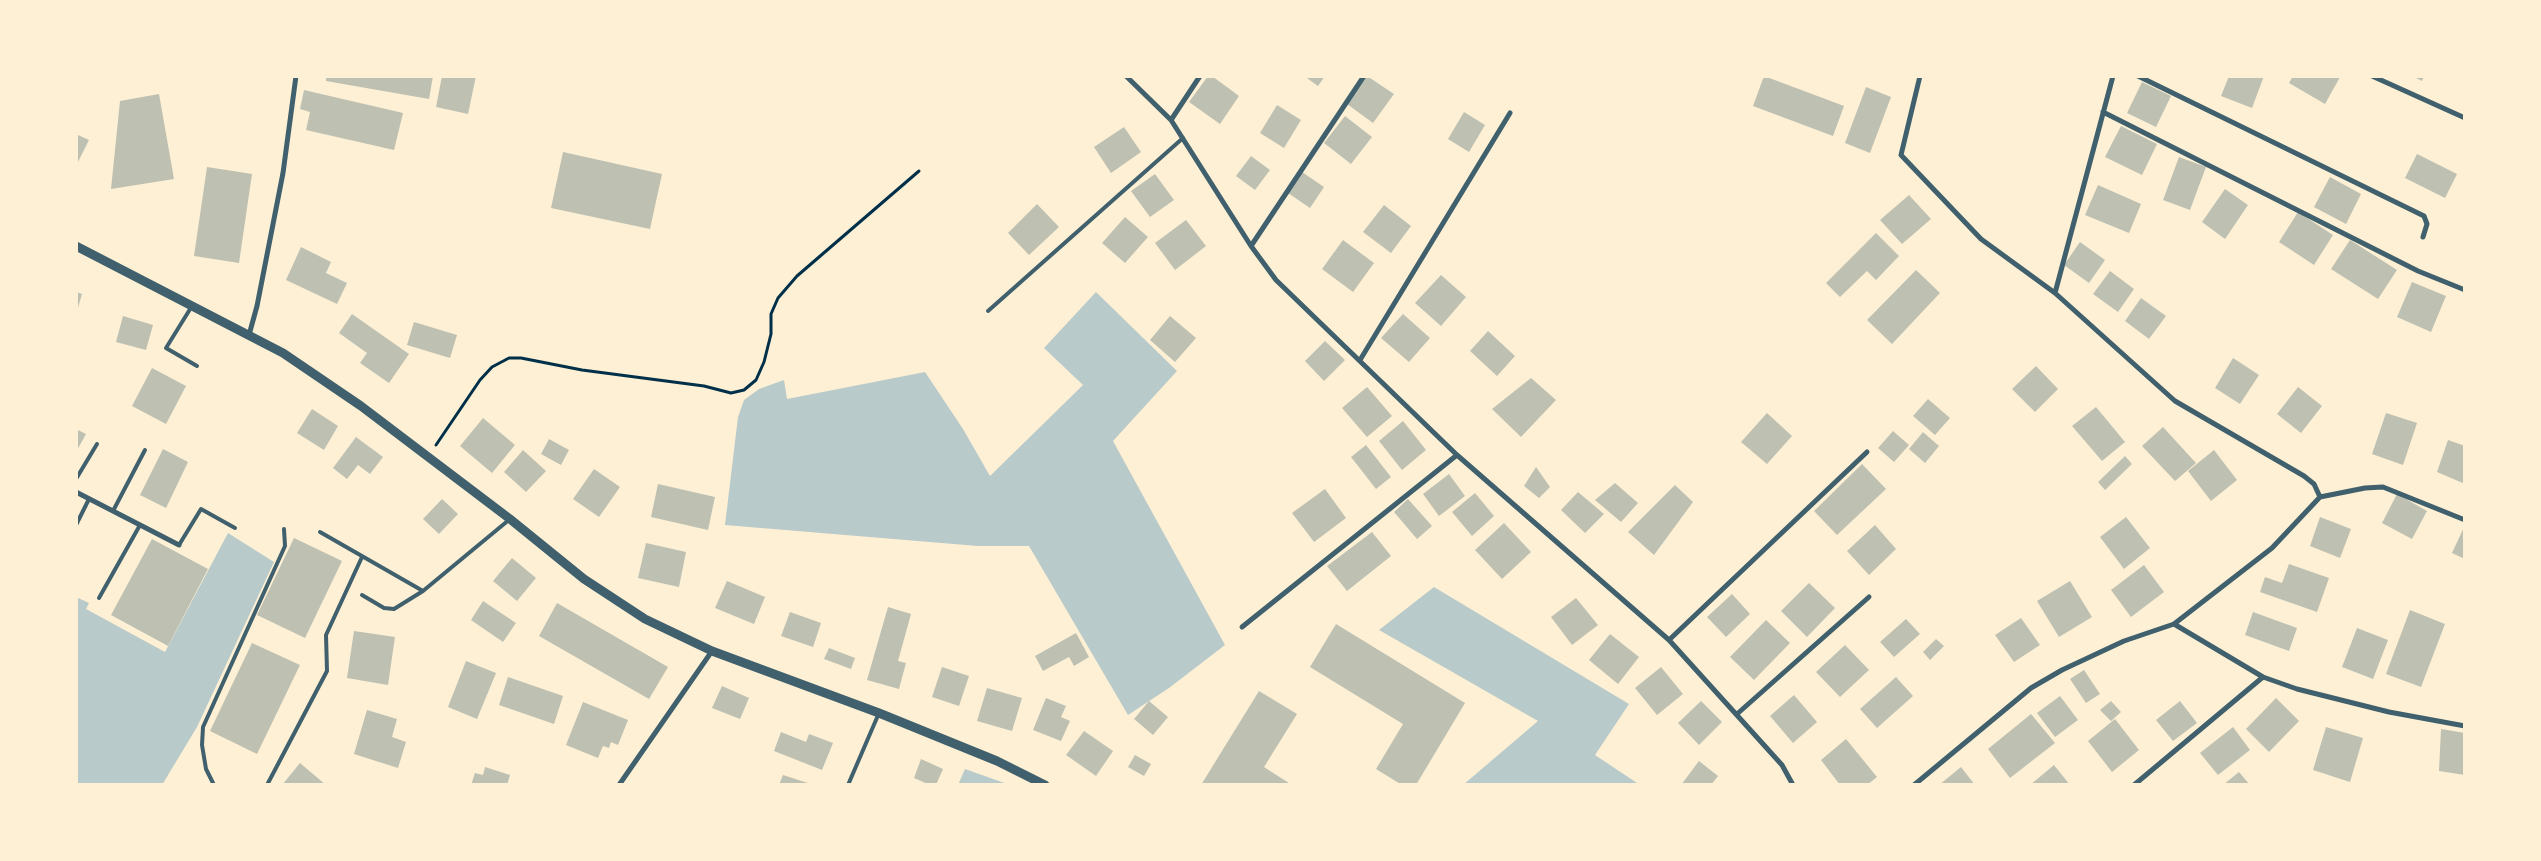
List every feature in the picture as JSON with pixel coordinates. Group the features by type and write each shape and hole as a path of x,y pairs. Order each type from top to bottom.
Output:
{"street":[{"path":"249,335 257,306 285,164 296,76"},
{"path":"1126,76 1171,120 1251,246 1276,280 1457,456 1669,640 1782,765 1793,785"},
{"path":"1171,120 1200,76"},
{"path":"1251,246 1364,76"},
{"path":"1920,76 1901,155 1981,239 2055,293 2175,401 2304,476 2314,484 2320,497"},
{"path":"2055,293 2113,76"},
{"path":"2138,76 2424,216 2427,224 2423,237"},
{"path":"2372,76 2465,118"},
{"path":"2102,112 2418,271 2465,290"},
{"path":"1360,360 1510,113"},
{"path":"76,246 282,353 361,406 510,519 584,580 645,619 712,651 880,713 997,761 1045,785"},
{"path":"1669,640 1867,452"},
{"path":"1242,627 1457,456"},
{"path":"1914,785 2031,688 2062,670 2124,641 2174,624 2272,548 2320,497 2365,488 2383,487 2465,520"},
{"path":"76,492 179,545"},
{"path":"1737,714 1869,597"},
{"path":"2174,624 2263,677 2298,689 2389,712 2465,726"},
{"path":"619,785 712,651"},
{"path":"2134,785 2263,677"}],"lane":[{"path":"988,312 1183,138"},
{"path":"192,306 166,348 197,366"},
{"path":"76,479 97,444"},
{"path":"113,511 145,450"},
{"path":"76,525 89,499"},
{"path":"179,545 200,509 235,528"},
{"path":"362,595 384,608 394,609 423,591 510,519"},
{"path":"99,598 140,525"},
{"path":"214,785 206,769 202,745 203,726 285,546 284,529"},
{"path":"320,532 423,591"},
{"path":"267,785 327,671 326,635 362,557"},
{"path":"848,785 880,713"}],"path":[{"path":"436,445 480,380 492,367 509,358 521,358 582,370 704,386 731,393 744,390 756,380 764,362 771,334 770,314 778,298 797,276 919,171"}],"shaded area":[{"path":"1096,292 1177,371 1113,441 1225,645 1169,688 1128,715 1029,546 978,546 725,525 738,417 744,400 759,389 784,380 787,399 925,372 963,429 990,476 1083,385 1044,348"},
{"path":"228,533 274,562 197,727 162,785 76,785 76,597 89,603 86,609 165,652"},
{"path":"1434,587 1629,704 1595,755 1640,785 1463,785 1538,721 1379,630"},
{"path":"965,769 1010,785 958,785"}],"building":[{"path":"326,76 433,76 429,99 326,81"},
{"path":"442,76 476,76 468,114 436,107"},
{"path":"1208,76 1212,76 1239,96 1220,124 1189,102"},
{"path":"1304,76 1325,76 1318,86"},
{"path":"1367,76 1394,94 1373,123 1347,104"},
{"path":"1764,76 1844,106 1833,136 1753,106"},
{"path":"2229,76 2264,76 2252,108 2221,96"},
{"path":"2293,76 2340,77 2325,104 2289,83"},
{"path":"2412,76 2424,76 2422,81"},
{"path":"2142,82 2171,96 2156,127 2127,113"},
{"path":"1866,87 1891,97 1870,153 1845,143"},
{"path":"304,90 403,113 394,150 306,130 310,112 300,109"},
{"path":"159,94 174,179 111,189 120,101"},
{"path":"1277,105 1301,120 1284,148 1260,133"},
{"path":"1464,112 1485,125 1469,152 1448,139"},
{"path":"1345,116 1372,137 1351,164 1324,143"},
{"path":"2121,126 2157,144 2142,175 2105,157"},
{"path":"1124,127 1141,152 1111,173 1094,147"},
{"path":"76,134 89,140 76,166"},
{"path":"563,152 662,174 650,229 551,208"},
{"path":"2417,154 2457,174 2445,198 2405,178"},
{"path":"1251,156 1270,170 1255,190 1236,176"},
{"path":"2179,157 2206,167 2190,210 2163,200"},
{"path":"207,167 252,174 239,263 194,256"},
{"path":"1302,172 1324,187 1310,208 1288,193"},
{"path":"1155,174 1174,200 1150,217 1131,191"},
{"path":"2330,177 2361,194 2346,224 2314,207"},
{"path":"2098,185 2141,204 2129,233 2085,215"},
{"path":"2225,189 2248,205 2225,239 2202,222"},
{"path":"1909,195 1931,219 1902,244 1880,220"},
{"path":"1037,204 1059,227 1029,255 1008,233"},
{"path":"1384,205 1411,226 1391,253 1363,232"},
{"path":"2298,212 2333,235 2314,265 2279,242"},
{"path":"1125,217 1148,237 1125,263 1102,243"},
{"path":"1186,220 1206,246 1175,270 1155,243"},
{"path":"1876,233 1899,256 1876,280 1867,271 1840,297 1826,283"},
{"path":"1343,240 1374,263 1353,292 1322,269"},
{"path":"2350,240 2397,270 2378,299 2331,269"},
{"path":"2080,242 2105,260 2089,283 2064,265"},
{"path":"301,247 331,262 326,273 347,283 337,304 286,280"},
{"path":"1916,270 1940,293 1892,344 1867,320"},
{"path":"2110,271 2134,289 2118,312 2093,294"},
{"path":"1441,275 1466,297 1441,326 1415,303"},
{"path":"2412,282 2446,296 2431,332 2397,317"},
{"path":"76,292 82,294 77,311 76,311"},
{"path":"2141,298 2166,316 2149,339 2125,321"},
{"path":"352,314 409,354 389,383 360,363 367,353 339,333"},
{"path":"1403,314 1430,338 1409,362 1381,338"},
{"path":"123,316 153,325 146,350 116,342"},
{"path":"1170,316 1196,338 1175,362 1150,340"},
{"path":"414,322 457,335 450,358 407,345"},
{"path":"1488,331 1515,356 1497,376 1470,351"},
{"path":"1325,341 1345,360 1324,381 1305,361"},
{"path":"2233,358 2259,375 2240,404 2215,388"},
{"path":"2036,366 2058,389 2035,412 2012,389"},
{"path":"152,368 186,386 166,424 132,406"},
{"path":"1531,378 1556,400 1521,437 1492,409"},
{"path":"1367,387 1392,416 1367,437 1342,408"},
{"path":"2298,387 2322,406 2301,433 2277,414"},
{"path":"1928,399 1950,418 1935,435 1913,416"},
{"path":"2096,407 2125,442 2102,461 2072,426"},
{"path":"312,409 338,426 324,450 297,433"},
{"path":"1767,413 1792,436 1767,464 1741,442"},
{"path":"2386,413 2417,423 2403,465 2372,454"},
{"path":"483,418 515,445 492,473 460,446"},
{"path":"1403,421 1426,450 1402,470 1379,441"},
{"path":"2163,427 2196,463 2175,481 2142,446"},
{"path":"76,429 86,434 76,452"},
{"path":"1893,431 1909,445 1894,462 1878,448"},
{"path":"1923,432 1939,446 1925,463 1909,449"},
{"path":"356,437 383,457 370,474 358,465 347,479 333,468"},
{"path":"549,439 569,450 561,465 541,454"},
{"path":"2448,440 2465,446 2465,484 2437,472"},
{"path":"1366,445 1391,477 1376,489 1351,457"},
{"path":"163,449 188,462 166,508 140,495"},
{"path":"523,450 546,471 526,492 504,472"},
{"path":"2214,450 2237,480 2211,501 2188,471"},
{"path":"2125,456 2132,464 2105,490 2098,482"},
{"path":"1862,464 1886,489 1837,535 1814,511"},
{"path":"1536,467 1550,487 1539,498 1524,486"},
{"path":"594,469 620,487 599,517 573,499"},
{"path":"1449,474 1465,496 1439,516 1423,494"},
{"path":"1615,483 1638,503 1621,522 1595,500"},
{"path":"658,484 715,497 708,530 651,517"},
{"path":"1675,485 1693,502 1654,555 1628,532"},
{"path":"1325,489 1346,518 1314,542 1292,513"},
{"path":"1578,492 1604,514 1585,533 1561,510"},
{"path":"1475,493 1494,516 1472,536 1452,512"},
{"path":"2397,494 2427,511 2412,539 2382,523"},
{"path":"442,499 458,514 439,534 423,519"},
{"path":"1408,499 1432,526 1417,539 1394,512"},
{"path":"2126,517 2150,548 2124,569 2100,537"},
{"path":"2320,517 2351,529 2340,558 2310,546"},
{"path":"1504,523 1531,552 1502,579 1475,550"},
{"path":"1875,525 1896,549 1869,575 1847,551"},
{"path":"2465,525 2465,559 2452,553"},
{"path":"1372,532 1391,556 1347,591 1327,566"},
{"path":"294,538 342,561 305,638 257,615"},
{"path":"152,539 208,569 168,646 111,615"},
{"path":"646,543 686,552 679,587 638,578"},
{"path":"512,558 536,578 517,601 493,581"},
{"path":"2289,564 2329,578 2317,612 2260,592 2265,577 2282,583"},
{"path":"2144,565 2164,592 2131,617 2111,590"},
{"path":"727,581 765,597 754,624 715,608"},
{"path":"2070,581 2092,617 2059,637 2037,601"},
{"path":"1809,583 1835,608 1807,637 1781,611"},
{"path":"1732,594 1750,614 1726,637 1707,617"},
{"path":"1576,598 1598,625 1572,645 1551,617"},
{"path":"483,601 516,623 503,642 471,620"},
{"path":"557,603 668,667 649,699 539,636"},
{"path":"888,607 911,614 898,661 906,663 899,689 867,680"},
{"path":"2410,610 2445,624 2421,687 2386,674"},
{"path":"790,612 821,623 813,647 781,636"},
{"path":"2253,612 2297,628 2289,651 2245,635"},
{"path":"2021,618 2040,645 2014,662 1995,635"},
{"path":"1906,619 1920,634 1894,657 1880,642"},
{"path":"1766,620 1790,643 1754,680 1730,657"},
{"path":"1336,624 1465,703 1416,785 1402,785 1376,769 1403,724 1310,667"},
{"path":"2357,628 2388,640 2373,679 2342,667"},
{"path":"354,631 395,637 388,685 347,678"},
{"path":"1076,633 1089,657 1074,666 1069,657 1043,671 1035,656"},
{"path":"1610,634 1639,657 1618,684 1589,660"},
{"path":"1936,639 1944,646 1930,660 1923,652"},
{"path":"252,643 300,665 257,754 210,731"},
{"path":"1845,645 1869,670 1840,697 1816,672"},
{"path":"829,648 855,658 851,669 824,659"},
{"path":"466,661 496,673 477,719 448,707"},
{"path":"942,667 969,676 959,706 932,697"},
{"path":"1661,667 1683,694 1657,715 1635,688"},
{"path":"2084,670 2100,694 2086,703 2070,679"},
{"path":"508,677 563,696 554,724 499,705"},
{"path":"1896,677 1913,696 1877,728 1860,709"},
{"path":"722,686 749,698 740,719 712,708"},
{"path":"987,688 1022,698 1012,731 977,721"},
{"path":"1259,691 1297,714 1264,767 1292,785 1201,785"},
{"path":"1794,695 1817,722 1793,743 1770,716"},
{"path":"2060,696 2078,720 2055,737 2037,713"},
{"path":"1046,698 1066,706 1061,717 1070,721 1061,741 1033,730"},
{"path":"2276,698 2299,721 2269,752 2246,729"},
{"path":"1149,701 1168,717 1153,735 1134,719"},
{"path":"1701,701 1722,722 1699,745 1678,723"},
{"path":"2111,701 2121,712 2111,721 2100,710"},
{"path":"2180,701 2197,723 2173,741 2156,720"},
{"path":"583,702 628,720 618,745 611,742 609,748 603,746 598,758 566,745"},
{"path":"367,710 397,719 392,737 406,742 398,768 354,754"},
{"path":"2031,714 2055,743 2010,778 1988,749"},
{"path":"2115,719 2139,750 2112,772 2088,741"},
{"path":"2233,727 2250,750 2218,775 2200,753"},
{"path":"2326,727 2363,738 2350,782 2313,770"},
{"path":"2441,729 2465,733 2465,775 2439,771"},
{"path":"1084,731 1113,751 1096,776 1066,755"},
{"path":"781,732 806,742 809,734 833,743 822,770 774,751"},
{"path":"1846,739 1877,777 1867,785 1840,785 1821,760"},
{"path":"1135,755 1151,764 1144,776 1128,767"},
{"path":"921,759 943,769 936,785 930,785 914,778"},
{"path":"1699,761 1718,776 1711,785 1681,785"},
{"path":"300,763 326,785 282,785"},
{"path":"2054,765 2070,785 2030,785"},
{"path":"485,767 510,775 507,785 471,785 475,773 483,775"},
{"path":"1961,767 1975,785 1939,785"},
{"path":"2239,772 2250,785 2223,785"},
{"path":"783,775 811,784 811,785 779,785"}]}
